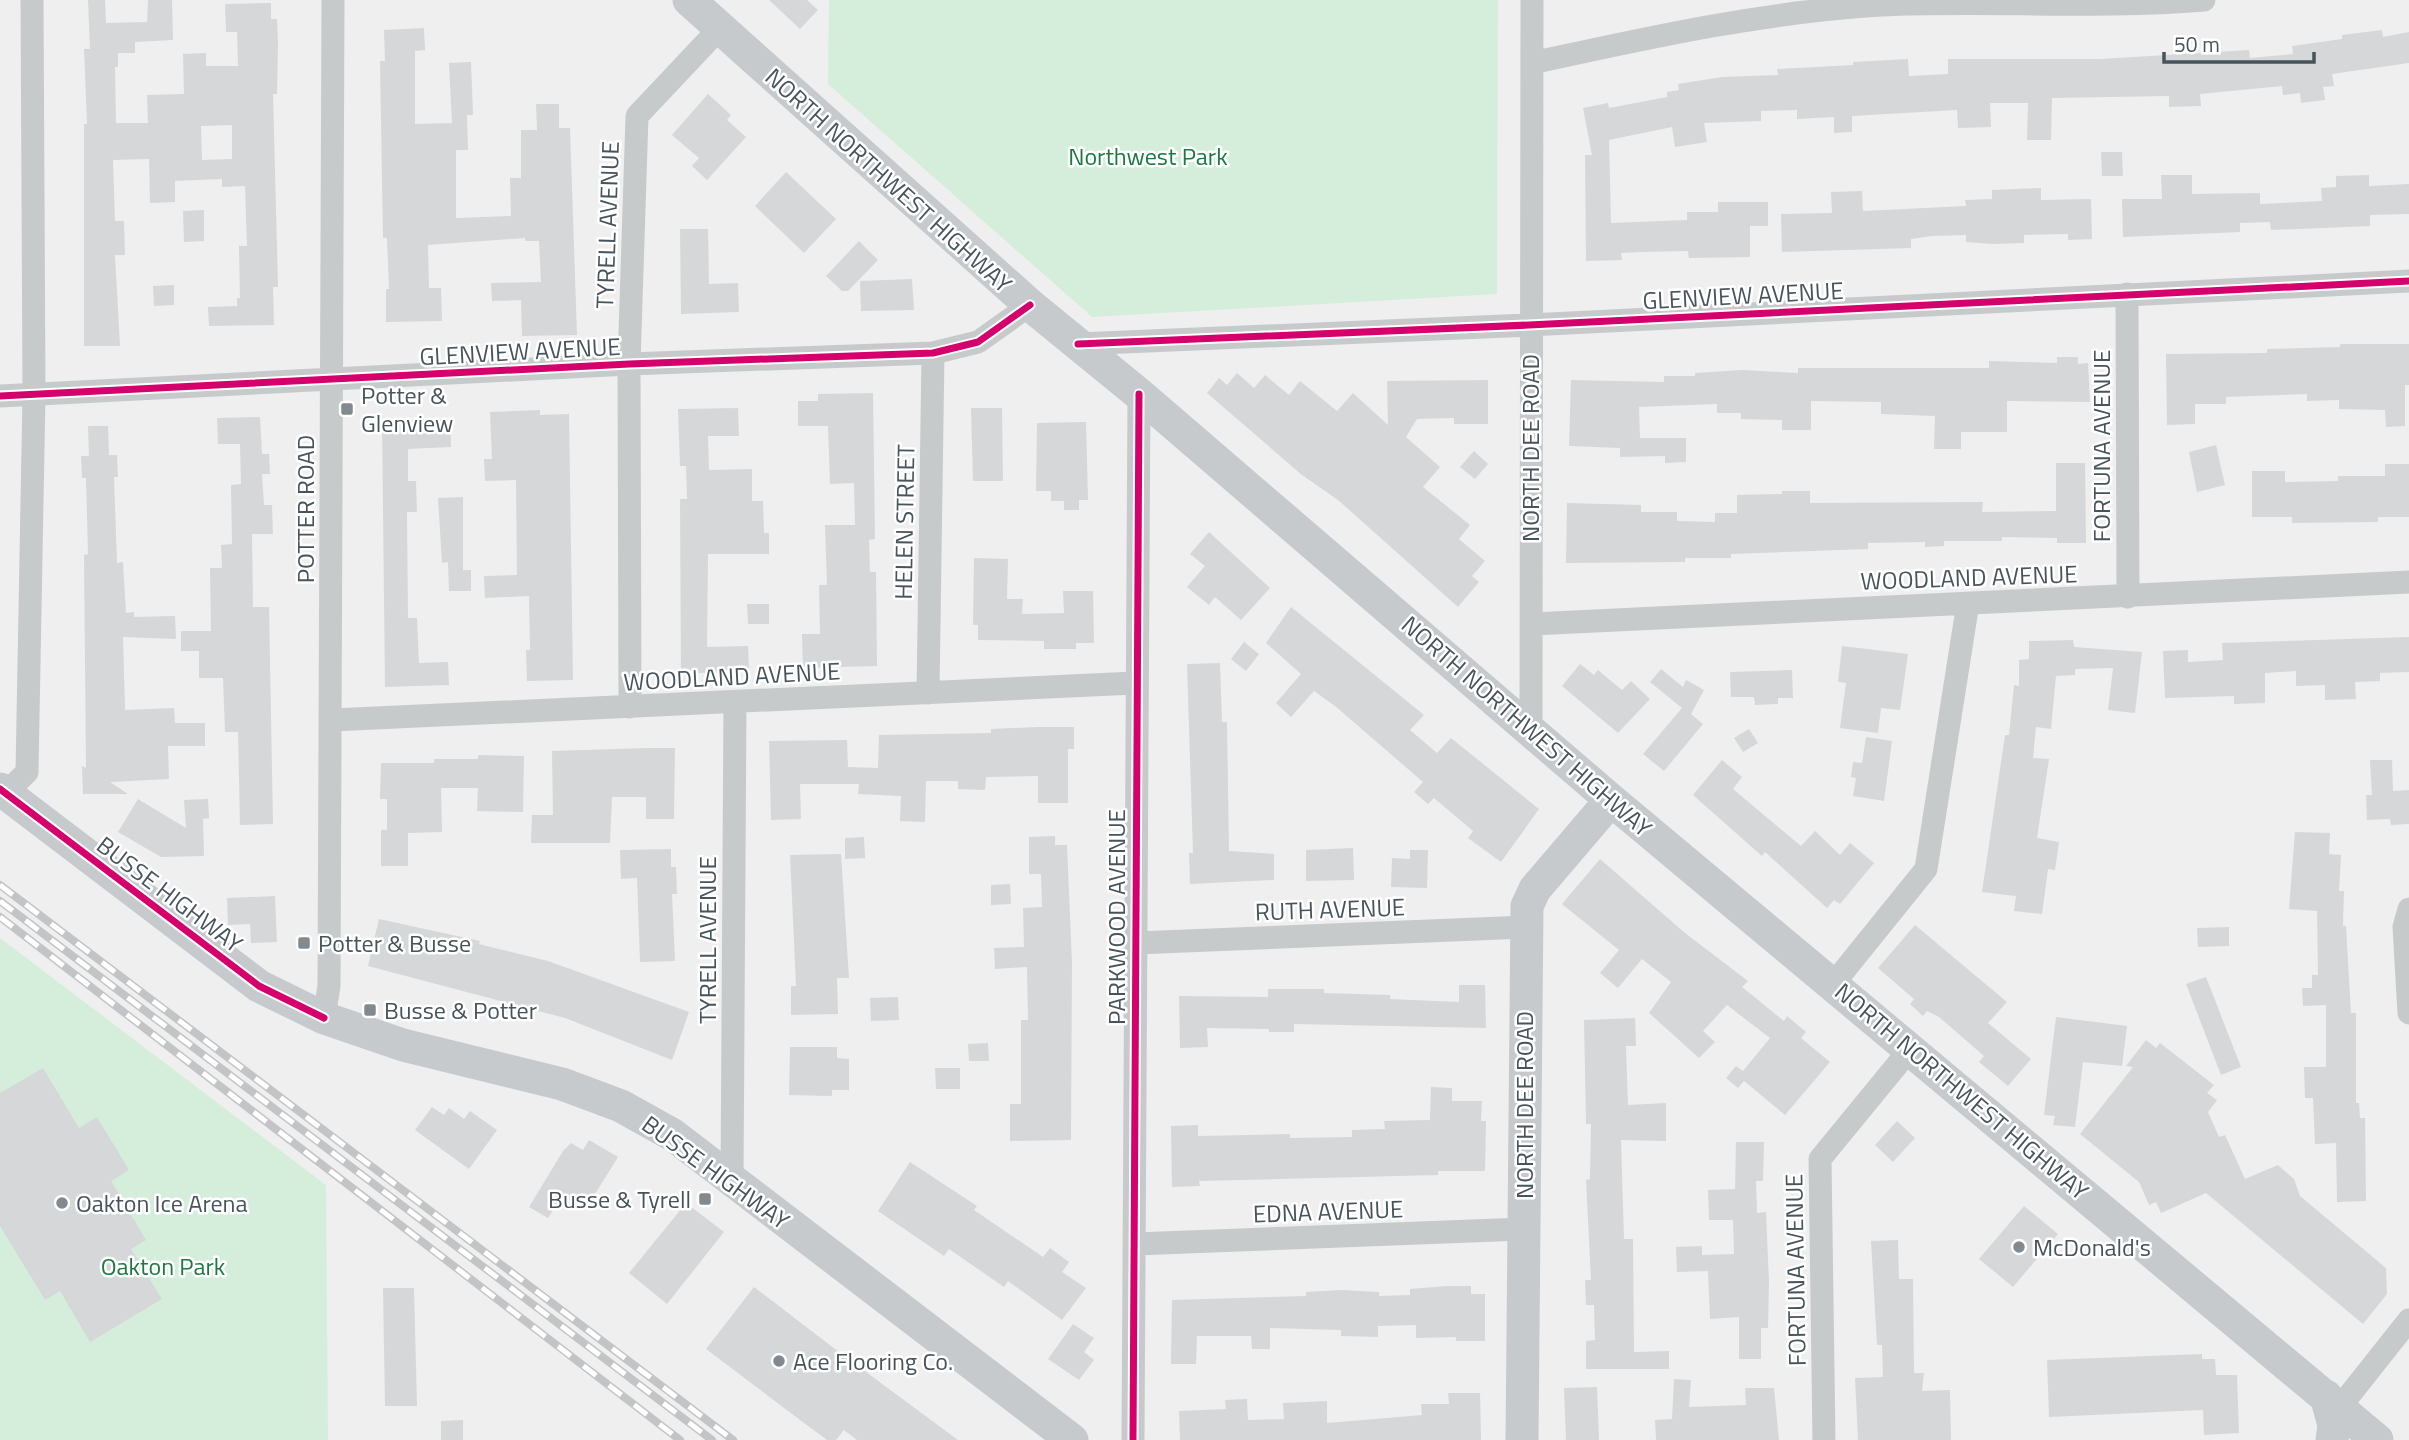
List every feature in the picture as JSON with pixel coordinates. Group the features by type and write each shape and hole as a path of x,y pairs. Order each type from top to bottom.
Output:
{"main road":[{"name":"NORTH NORTHWEST HIGHWAY","path":"689,0 1030,304 1139,394 1611,800 1834,983 2377,1440"},
{"name":"BUSSE HIGHWAY","path":"3,791 258,986 324,1018 403,1045 562,1084 621,1106 673,1135 1072,1440"},
{"name":"NORTH DEE ROAD","path":"1522,1440 1527,906 1535,889 1611,800"},
{"path":"2332,1440 2333,1402"}],"street":[{"path":"3,791 27,772 34,394 32,0"},
{"name":"POTTER ROAD","path":"324,1018 329,986 332,720 333,0"},
{"name":"NORTH DEE ROAD","path":"1531,729 1529,325 1532,0"},
{"path":"1532,63 1728,23 1826,9 1945,2 2124,4 2204,0"},
{"name":"TYRELL AVENUE","path":"629,707 629,364 638,116 719,29"},
{"name":"GLENVIEW AVENUE","path":"1078,344 1529,325 2409,281"},
{"name":"FORTUNA AVENUE","path":"2127,294 2127,597"},
{"name":"GLENVIEW AVENUE","path":"0,396 629,364 933,353 978,342 1030,304"},
{"name":"HELEN STREET","path":"928,693 933,353"},
{"name":"PARKWOOD AVENUE","path":"1133,1440 1135,683 1139,394"},
{"name":"WOODLAND AVENUE","path":"1532,624 2409,582"},
{"path":"1834,983 1926,869 1968,603"},
{"name":"WOODLAND AVENUE","path":"332,720 1135,683"},
{"name":"TYRELL AVENUE","path":"732,1180 735,702"},
{"path":"2409,909 2404,928 2409,1013"},
{"name":"RUTH AVENUE","path":"1136,943 1526,927"},
{"name":"FORTUNA AVENUE","path":"1824,1440 1820,1159 1911,1048"},
{"name":"EDNA AVENUE","path":"1135,1244 1523,1230"},
{"path":"2333,1402 2409,1320"}],"green space":[{"name":"Northwest Park","path":"829,0 1498,0 1497,294 1092,317 828,84"},
{"name":"Oakton Park","path":"0,938 326,1185 328,1440 0,1440"}],"building":[{"path":"88,0 105,0 106,23 147,22 148,0 172,0 173,40 135,42 135,53 118,53 118,67 115,67 116,123 148,123 147,95 184,94 183,54 206,53 206,66 238,66 237,32 226,32 225,4 271,3 271,19 277,19 278,44 277,94 273,94 278,287 273,287 274,325 209,326 208,307 237,306 237,298 240,298 239,246 247,246 245,186 222,187 222,179 175,181 175,202 150,203 149,159 113,160 115,221 124,221 125,255 115,255 120,346 84,346 84,124 87,124 84,49 90,49","holes":["232,125 232,159 202,160 201,126"]},
{"path":"769,0 807,0 818,10 800,29"},
{"path":"424,28 425,50 415,51 415,124 452,123 449,63 471,62 473,115 467,115 468,150 456,150 456,218 511,216 510,178 521,178 521,130 537,130 536,104 559,104 559,128 570,128 577,335 522,336 521,300 492,301 491,283 541,282 539,241 525,241 525,238 428,245 429,288 441,288 442,321 386,322 386,289 389,289 387,238 383,238 380,61 385,61 384,30"},
{"path":"2382,30 2383,37 2409,32 2409,63 2332,74 2334,86 2323,87 2325,100 2301,103 2300,93 2283,95 2282,86 2200,94 2201,106 2169,107 2169,96 2052,98 2051,140 2027,140 2028,103 1990,103 1991,127 1958,128 1957,110 1852,116 1852,132 1834,133 1834,117 1797,119 1797,110 1761,111 1761,121 1704,123 1707,142 1675,147 1672,127 1609,140 1611,223 1687,220 1687,212 1718,212 1718,202 1768,202 1768,226 1750,226 1750,257 1689,258 1688,251 1641,252 1621,253 1622,260 1586,261 1585,155 1592,155 1583,108 1608,103 1609,108 1667,97 1667,92 1679,90 1678,84 1722,77 1778,75 1777,69 1908,59 1909,76 1948,74 1948,59 2100,59 2249,50 2250,58 2293,54 2292,46"},
{"path":"708,94 731,115 727,120 746,137 707,180 692,166 699,158 672,135"},
{"path":"2101,152 2122,152 2123,176 2102,176"},
{"path":"786,172 836,219 804,253 755,206"},
{"path":"2161,175 2192,175 2192,194 2260,193 2260,204 2322,201 2321,188 2336,187 2336,176 2369,175 2369,186 2409,184 2409,214 2370,215 2370,226 2271,230 2270,222 2240,223 2240,232 2123,237 2122,199 2162,199"},
{"path":"2041,188 2041,200 2091,199 2092,239 2068,240 2068,234 2024,235 2024,243 1993,244 1966,242 1966,235 1932,236 1911,239 1911,248 1782,252 1781,214 1832,213 1831,192 1862,191 1863,211 1966,206 1965,200 1992,199 1992,190"},
{"path":"204,210 204,241 184,242 183,211"},
{"path":"680,229 708,229 709,284 738,283 739,312 681,314"},
{"path":"859,241 878,260 848,291 842,291 826,276"},
{"path":"912,279 914,310 861,311 860,281"},
{"path":"174,285 174,305 154,306 153,286"},
{"path":"2340,344 2409,344 2405,426 2386,427 2385,410 2339,409 2339,400 2307,401 2307,394 2226,397 2226,404 2195,404 2195,424 2167,425 2166,354 2267,353 2267,349 2340,347"},
{"path":"2057,357 2078,357 2078,364 2088,363 2090,402 2007,401 2007,432 1961,432 1961,449 1934,449 1935,416 1881,414 1881,402 1811,401 1811,430 1782,430 1782,420 1741,419 1741,413 1717,413 1717,404 1639,407 1640,438 1686,438 1686,462 1665,463 1665,456 1620,457 1620,448 1569,446 1571,380 1664,382 1664,376 1695,376 1695,373 1742,370 1798,373 1798,368 1989,368 1989,361 2057,363"},
{"path":"1237,373 1254,388 1265,375 1289,395 1300,381 1337,411 1353,393 1388,425 1387,381 1488,380 1488,424 1454,424 1454,418 1417,419 1406,437 1440,467 1423,487 1470,525 1459,539 1485,561 1472,576 1479,582 1458,607 1338,500 1302,475 1207,393 1219,378 1227,385"},
{"path":"873,393 875,539 869,540 870,572 876,572 877,666 803,668 802,634 820,634 819,585 827,585 825,525 855,525 854,483 830,484 828,426 798,426 798,401 818,401 818,394"},
{"path":"738,408 739,436 708,436 709,470 752,469 752,501 763,501 764,533 769,533 769,554 708,554 707,647 748,646 749,668 681,675 680,499 687,499 686,466 680,466 678,409"},
{"path":"971,408 1002,408 1003,481 973,481"},
{"path":"540,410 540,415 569,414 573,680 527,681 526,650 530,650 529,596 485,598 484,576 517,575 516,480 485,481 484,459 492,459 490,412"},
{"path":"260,417 262,454 269,454 270,474 262,474 264,505 272,505 273,534 252,534 253,607 269,607 273,824 240,825 238,732 225,732 223,678 199,678 199,651 181,651 181,631 211,631 210,568 222,568 221,545 232,544 231,485 241,484 240,444 218,444 217,418"},
{"path":"450,419 451,447 408,449 408,481 416,481 417,512 407,512 408,618 417,618 419,663 448,662 449,685 385,687 382,421"},
{"path":"1086,422 1088,500 1079,500 1079,510 1064,510 1064,501 1051,501 1051,491 1036,491 1037,423"},
{"path":"88,426 108,426 109,455 117,455 118,477 114,477 117,563 123,562 126,613 134,612 134,617 175,616 176,639 123,637 125,710 174,708 175,723 205,723 205,746 168,746 169,779 110,782 128,794 83,794 82,766 86,768 84,555 88,554 86,478 82,478 81,456 89,456"},
{"path":"2216,445 2225,485 2197,492 2189,452"},
{"path":"1474,451 1488,464 1475,479 1460,467"},
{"path":"2056,463 2085,463 2086,543 2057,543 2057,538 2002,537 2002,541 1944,541 1944,546 1925,547 1925,542 1868,543 1868,549 1731,554 1731,558 1685,558 1685,562 1566,563 1567,503 1641,505 1641,512 1677,512 1677,521 1715,522 1715,513 1737,513 1737,495 1782,494 1782,491 1810,491 1810,503 1983,502 1982,512 2056,511"},
{"path":"2385,464 2409,464 2409,517 2378,517 2378,522 2292,523 2292,517 2252,517 2252,471 2285,471 2285,482 2338,481 2338,476 2385,476"},
{"path":"463,497 463,570 471,570 471,591 449,591 448,562 442,563 438,498"},
{"path":"1209,532 1270,588 1241,620 1215,597 1209,605 1187,587 1205,566 1190,554"},
{"path":"974,558 1008,559 1007,599 1023,599 1022,614 1064,613 1063,591 1093,591 1094,643 1076,643 1076,649 1044,649 1044,641 978,640 978,625 973,625"},
{"path":"747,604 769,604 769,624 748,624"},
{"path":"1291,607 1424,715 1410,730 1437,753 1451,738 1539,809 1501,862 1468,838 1473,831 1434,798 1428,804 1414,792 1423,782 1314,691 1291,717 1276,703 1301,674 1266,643"},
{"path":"2409,637 2409,672 2380,673 2380,681 2355,682 2356,699 2325,700 2325,685 2296,686 2296,671 2265,673 2265,703 2234,704 2234,696 2165,698 2163,651 2188,650 2188,662 2223,660 2222,643"},
{"path":"2073,640 2074,647 2142,652 2135,713 2108,710 2113,668 2075,669 2075,675 2056,676 2051,729 2036,727 2033,758 2049,759 2037,838 2059,842 2055,870 2048,869 2042,914 2014,911 2016,896 1982,892 2005,735 2009,735 2014,685 2019,686 2019,660 2029,659 2029,641"},
{"path":"1244,642 1259,654 1246,671 1231,659"},
{"path":"1842,646 1908,654 1900,710 1881,708 1878,733 1840,728 1846,683 1838,682"},
{"path":"1220,663 1222,722 1227,722 1229,851 1274,854 1274,880 1190,884 1189,853 1193,853 1187,664"},
{"path":"1580,664 1594,675 1598,670 1622,690 1631,681 1650,699 1618,733 1562,686"},
{"path":"1661,669 1683,687 1686,680 1704,690 1691,714 1703,724 1664,771 1643,754 1682,708 1650,682"},
{"path":"1792,670 1793,698 1778,698 1778,704 1755,705 1754,697 1731,697 1730,672"},
{"path":"1074,727 1074,749 1068,749 1068,803 1038,803 1038,776 986,777 985,790 958,789 958,781 926,781 925,822 900,821 901,796 858,794 859,784 800,784 801,819 771,820 769,741 847,740 848,767 878,768 879,735 991,733 991,729"},
{"path":"1749,729 1758,743 1743,752 1734,738"},
{"path":"1866,737 1892,741 1884,801 1853,796 1856,778 1851,777 1853,762 1862,763"},
{"path":"675,748 674,819 646,819 646,797 612,797 610,843 531,843 532,815 553,815 552,751"},
{"path":"478,755 524,756 523,812 477,811 478,788 441,788 442,832 408,833 408,866 381,866 381,830 387,830 387,799 380,799 381,763 434,763 434,759 478,759"},
{"path":"1722,760 1742,777 1733,789 1801,846 1815,831 1840,855 1850,843 1874,863 1840,904 1834,900 1827,908 1765,852 1762,856 1693,795"},
{"path":"2370,760 2392,760 2393,791 2409,790 2409,824 2391,825 2390,819 2367,820 2366,795 2372,795"},
{"path":"138,799 186,828 184,800 208,799 209,818 203,819 204,856 161,857 118,832"},
{"path":"2295,832 2330,833 2329,854 2341,855 2339,891 2344,891 2343,926 2346,926 2351,1013 2356,1013 2356,1103 2359,1103 2360,1118 2365,1118 2366,1201 2337,1202 2336,1143 2315,1144 2313,1098 2305,1098 2304,1067 2326,1067 2326,1005 2303,1006 2302,988 2312,988 2312,975 2318,975 2317,911 2289,909"},
{"path":"1055,836 1055,845 1067,845 1072,963 1071,1140 1010,1141 1010,1104 1021,1104 1021,1020 1028,1020 1027,967 995,969 994,948 1024,947 1023,908 1042,907 1041,874 1029,874 1029,837"},
{"path":"864,837 865,858 845,859 845,838"},
{"path":"1353,848 1354,880 1306,881 1306,850"},
{"path":"671,849 671,867 676,867 677,894 672,894 675,961 640,962 637,878 621,879 620,850"},
{"path":"1410,850 1428,850 1427,888 1391,887 1392,858 1410,859"},
{"path":"841,854 849,978 837,978 838,1014 791,1015 791,986 796,986 790,855"},
{"path":"1600,859 1685,933 1748,981 1742,987 1784,1021 1787,1016 1806,1032 1801,1038 1830,1062 1785,1115 1744,1081 1738,1088 1726,1078 1736,1066 1743,1071 1770,1038 1727,1005 1703,1031 1715,1042 1699,1058 1649,1013 1671,982 1642,959 1618,988 1600,973 1619,950 1562,904"},
{"path":"1010,884 1011,904 991,905 991,885"},
{"path":"275,896 277,942 251,943 250,924 228,925 227,898"},
{"path":"379,919 480,941 479,944 548,961 689,1012 672,1060 565,1018 368,966"},
{"path":"1915,925 2007,1002 1988,1023 2031,1059 2008,1086 1979,1062 1984,1056 1939,1017 1927,1011 1923,1016 1910,1004 1914,999 1878,968"},
{"path":"2229,927 2229,946 2198,947 2197,928"},
{"path":"2206,977 2241,1067 2221,1075 2186,984"},
{"path":"1459,985 1485,985 1486,1028 1294,1024 1294,1032 1269,1032 1269,1029 1207,1028 1208,1047 1180,1048 1179,996 1268,997 1268,989 1324,989 1324,993 1390,995 1390,999 1459,1002"},
{"path":"898,997 899,1020 871,1021 870,998"},
{"path":"2056,1017 2127,1026 2122,1066 2083,1062 2075,1127 2053,1125 2055,1116 2044,1115"},
{"path":"1635,1018 1636,1046 1626,1046 1628,1105 1666,1103 1666,1141 1621,1140 1624,1239 1633,1239 1634,1352 1669,1351 1669,1369 1586,1369 1586,1341 1595,1340 1594,1305 1586,1305 1585,1280 1591,1280 1586,1180 1590,1179 1591,1124 1586,1124 1584,1020"},
{"path":"2146,1040 2156,1048 2160,1043 2214,1085 2207,1093 2217,1100 2208,1112 2219,1137 2225,1135 2245,1179 2278,1165 2294,1179 2300,1196 2386,1268 2387,1294 2363,1324 2206,1193 2161,1213 2156,1202 2149,1205 2139,1182 2080,1134 2133,1067 2126,1066"},
{"path":"988,1043 989,1061 969,1061 968,1044"},
{"path":"790,1047 837,1047 837,1058 849,1059 849,1090 832,1090 832,1096 789,1095"},
{"name":"Oakton Ice Arena","path":"43,1068 79,1128 97,1117 129,1170 111,1181 146,1240 131,1249 162,1299 90,1342 60,1291 45,1300 0,1226 0,1093"},
{"path":"935,1068 960,1068 960,1089 936,1089"},
{"path":"1431,1087 1452,1088 1452,1101 1482,1101 1481,1121 1486,1121 1485,1171 1438,1171 1438,1175 1199,1181 1200,1186 1172,1187 1171,1126 1198,1125 1198,1136 1290,1134 1290,1138 1352,1137 1352,1130 1385,1129 1384,1121 1430,1120"},
{"path":"432,1107 444,1115 449,1108 464,1119 470,1111 497,1130 469,1169 415,1130"},
{"path":"1897,1121 1915,1138 1893,1162 1875,1145"},
{"path":"589,1140 618,1157 585,1210 562,1196 548,1218 529,1207 563,1151 571,1143 583,1150"},
{"path":"1736,1142 1764,1142 1763,1181 1756,1181 1757,1213 1766,1212 1769,1282 1768,1328 1761,1328 1761,1359 1739,1359 1739,1317 1710,1319 1708,1271 1677,1272 1676,1247 1702,1246 1702,1255 1734,1254 1733,1220 1709,1220 1708,1190 1735,1189"},
{"path":"910,1162 977,1206 974,1210 1043,1257 1050,1248 1069,1262 1062,1272 1086,1288 1062,1320 1008,1281 1004,1287 949,1249 944,1256 878,1211"},
{"path":"686,1203 724,1232 667,1304 629,1273"},
{"name":"McDonald's","path":"2024,1206 2058,1234 2013,1287 1979,1259"},
{"path":"1898,1240 1899,1279 1913,1279 1914,1373 1924,1373 1922,1391 1950,1390 1951,1440 1858,1440 1855,1378 1883,1377 1882,1345 1877,1345 1871,1241"},
{"path":"1471,1286 1471,1294 1485,1294 1485,1341 1456,1341 1456,1337 1416,1338 1416,1325 1378,1326 1378,1337 1341,1336 1341,1330 1270,1328 1270,1349 1252,1349 1251,1336 1197,1336 1196,1364 1171,1364 1172,1300 1306,1296 1306,1292 1342,1290 1379,1292 1379,1296 1410,1295 1410,1289"},
{"path":"754,1287 958,1440 857,1440 844,1430 836,1440 827,1440 788,1411 706,1349"},
{"path":"383,1288 414,1288 417,1406 385,1406"},
{"path":"1073,1324 1094,1338 1084,1352 1094,1360 1079,1380 1048,1359"},
{"path":"2202,1354 2202,1359 2215,1359 2216,1375 2237,1375 2239,1433 2204,1435 2203,1410 2049,1417 2047,1360"},
{"path":"1674,1379 1691,1380 1689,1407 1746,1405 1745,1388 1774,1388 1779,1440 1656,1440 1655,1420 1672,1419"},
{"path":"1597,1387 1599,1440 1566,1440 1564,1388"},
{"path":"1448,1393 1480,1393 1481,1440 1180,1440 1179,1411 1226,1409 1225,1400 1247,1399 1248,1420 1284,1419 1283,1403 1327,1401 1327,1423 1422,1415 1421,1404 1449,1404"},
{"path":"463,1420 463,1440 441,1440 441,1421"}],"railway":[{"path":"0,885 733,1440"},
{"path":"0,901 712,1440"},
{"path":"0,917 680,1440"}],"cycle path":[{"path":"1078,344 1529,325 2409,281"},
{"path":"0,396 629,364 933,353 978,342 1030,305"},
{"path":"1133,1440 1139,394"},
{"path":"0,789 259,986 324,1018"}],"place":[{"name":"Potter & Glenview","path":"347,409"},
{"name":"Potter & Busse","path":"304,943"},
{"name":"Busse & Potter","path":"370,1010"},
{"name":"Busse & Tyrell","path":"705,1199"},
{"name":"Oakton Ice Arena","path":"62,1203"},
{"name":"McDonald's","path":"2019,1247"},
{"name":"Ace Flooring Co.","path":"779,1361"}]}
